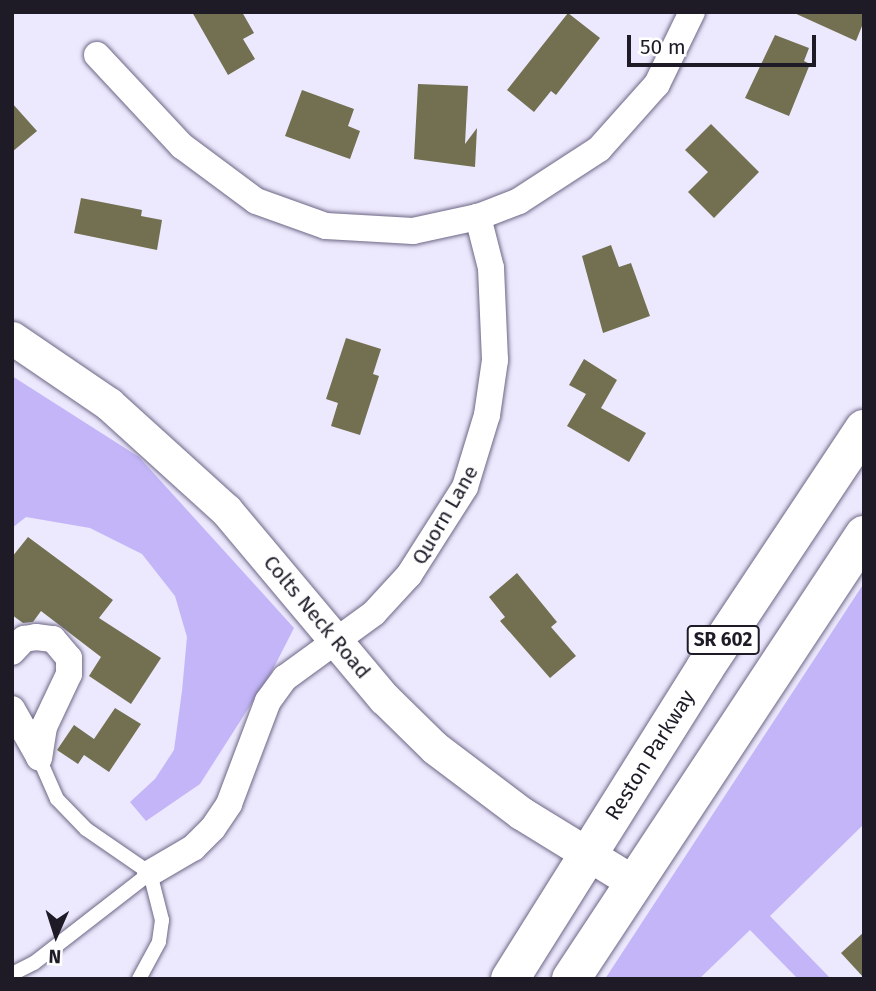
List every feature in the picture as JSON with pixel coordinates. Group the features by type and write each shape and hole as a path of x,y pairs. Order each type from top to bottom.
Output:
{"main road":[{"name":"Reston Parkway","path":"510,979 587,854 864,429"},
{"name":"SR 602","path":"571,979 864,535"}],"street":[{"path":"97,55 182,146 217,176 285,214 370,231 413,231 478,218 519,201 599,149 657,84 692,12"},
{"name":"Quorn Lane","path":"150,873 193,848 213,828 229,804 268,701 285,678 337,643 409,575 466,487 478,456 495,360 495,306 478,218"},
{"name":"Colts Neck Road","path":"12,338 109,404 168,455 233,519 337,643 435,748 521,813 633,882"},
{"path":"12,652 24,639 36,637 53,639 69,658 69,674 44,727 39,758"},
{"path":"12,709 32,737 39,758"}],"lane":[{"path":"39,758 57,799 86,830 150,873 162,920 159,942 139,979"},
{"path":"12,974 34,963 150,873"}],"shaded area":[{"path":"12,376 139,457 294,628 271,673 200,784 146,821 130,802 155,779 174,750 182,691 187,637 175,596 142,554 90,528 26,517 12,528"},
{"path":"864,583 864,824 770,916 831,979 798,979 750,930 699,979 605,979"}],"building":[{"path":"192,12 242,12 254,33 243,39 255,59 228,75"},
{"path":"792,12 864,12 864,21 856,41"},
{"path":"568,13 600,38 556,95 551,91 534,112 507,90"},
{"path":"775,35 809,48 804,61 810,64 789,116 745,98"},
{"path":"418,84 468,86 465,144 477,128 475,167 414,159"},
{"path":"302,90 354,109 348,126 360,131 350,159 285,136"},
{"path":"12,103 37,131 12,152"},
{"path":"711,124 759,172 714,218 688,192 708,172 685,150"},
{"path":"81,198 142,210 141,216 162,220 157,250 74,233"},
{"path":"611,245 619,267 631,263 650,316 603,333 582,256"},
{"path":"346,338 381,349 373,374 379,376 360,435 331,426 338,403 326,399"},
{"path":"584,359 617,380 601,408 646,433 629,462 567,426 586,394 569,385"},
{"path":"28,537 113,600 99,618 161,658 131,704 89,676 101,657 41,611 33,622 23,623 12,615 12,557"},
{"path":"517,573 557,622 551,627 576,656 550,678 500,621 505,617 489,597"},
{"path":"115,708 141,724 109,772 84,755 78,764 57,750 74,725 94,739"},
{"path":"864,932 864,978 841,953"}]}
